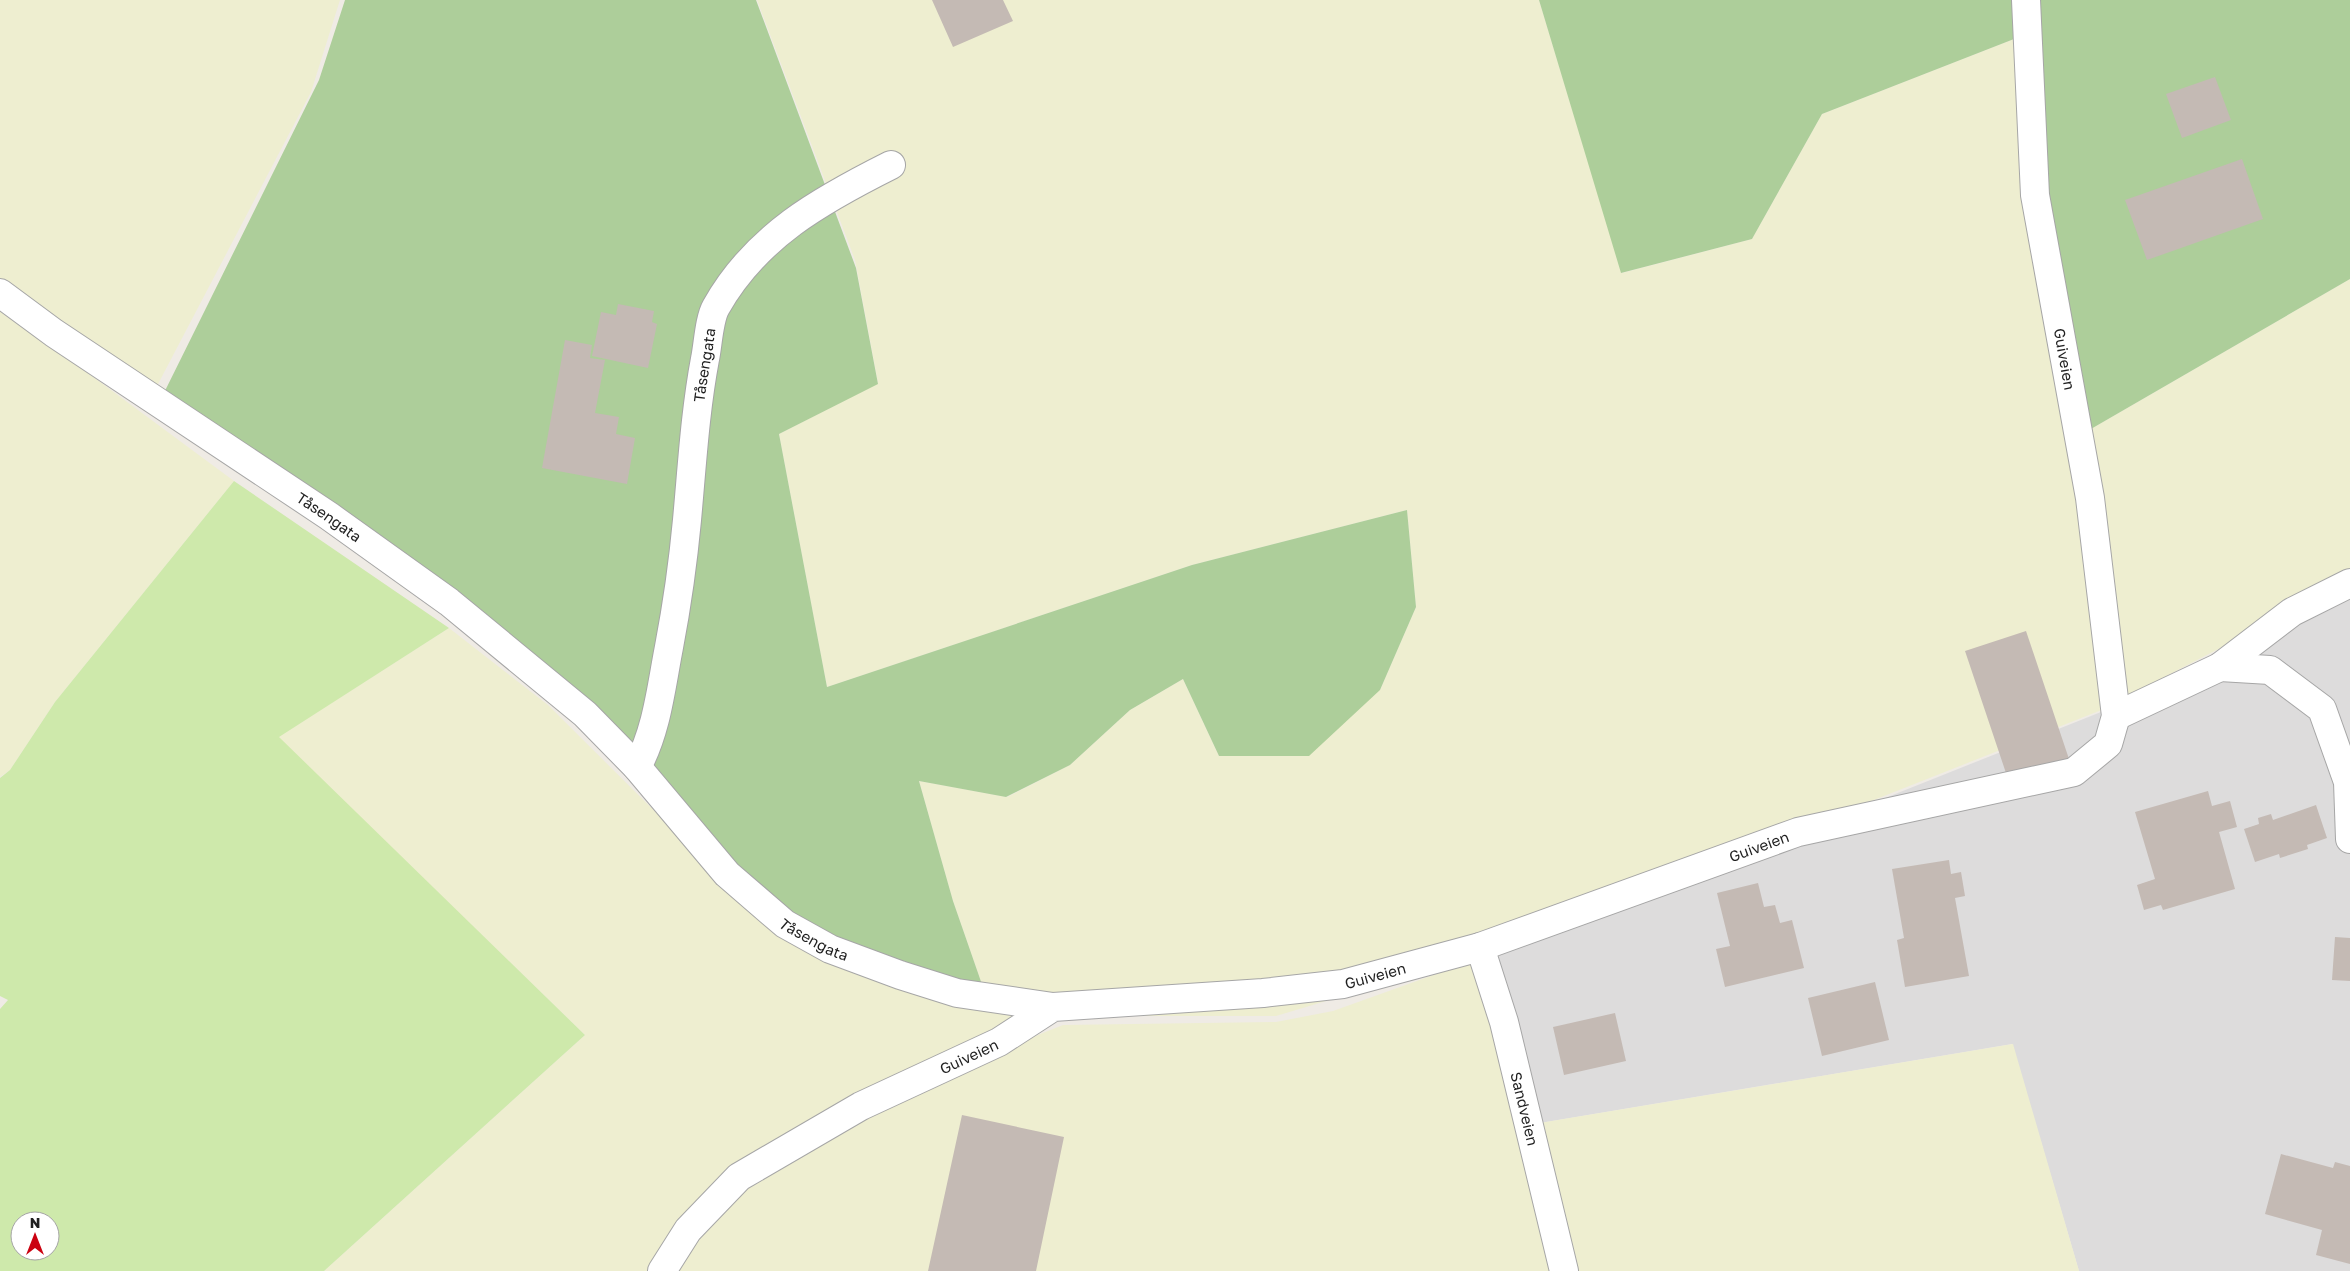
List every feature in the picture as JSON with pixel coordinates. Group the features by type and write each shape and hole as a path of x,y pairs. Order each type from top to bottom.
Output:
{"street":[{"name":"Guiveien","path":"662,1271 688,1230 740,1178 861,1106 999,1042 1053,1007 1263,994 1343,984 1480,947 1798,832 2074,772 2108,744 2116,716 2090,498 2035,195 2026,0"},
{"name":"Tåsengata","path":"637,767 645,751 655,720 674,619 687,523 698,396 714,309 742,269 787,224 842,189 891,165"},
{"name":"Tåsengata","path":"0,293 62,339 329,516 448,602 585,714 637,767 727,874 785,924 830,949 900,975 949,990 1053,1007"},
{"path":"2116,716 2220,667 2292,612 2350,583"},
{"path":"2220,667 2270,670 2322,709 2348,782 2350,838"},
{"name":"Sandveien","path":"1480,947 1504,1022 1564,1271"}],"shaded area":[{"path":"2350,584 2350,1271 2079,1271 2012,1044 1528,1125 1484,958 2116,706"}],"green space":[{"path":"0,0 340,0 311,92 146,407 0,287"},
{"path":"345,0 756,0 856,268 878,384 779,434 827,687 1192,565 1407,510 1416,607 1380,690 1309,756 1219,756 1183,679 1130,710 1070,765 1006,797 919,781 953,901 986,996 777,914 553,694 330,526 154,413 319,80"},
{"path":"757,0 1539,0 1622,273 1752,239 1822,114 2014,39 2114,705 1483,954 1276,1016 1063,1016 986,996 953,901 919,781 1007,797 1070,765 1130,710 1183,679 1219,756 1380,690 1416,607 1407,510 1192,565 827,687 779,434 878,383 855,260"},
{"path":"1539,0 2350,0 2350,279 2084,433 2014,39 1822,114 1752,239 1621,273"},
{"path":"2350,279 2350,581 2116,702 2084,433"},
{"path":"0,308 234,481 55,702 10,770 0,777"},
{"path":"234,481 449,628 279,737 585,1035 324,1271 0,1271 0,1009 8,1000 0,996 0,778 10,770 55,702"},
{"path":"449,628 548,705 769,925 895,978 1039,1024 727,1175 657,1271 324,1271 585,1035 278,737"},
{"path":"1481,958 1562,1271 664,1271 740,1177 861,1106 1063,1025 1276,1022 1333,1011"},
{"path":"2013,1044 2079,1271 1570,1271 1528,1125"}],"building":[{"path":"932,0 1003,0 1013,21 953,47"},
{"path":"2215,77 2231,120 2182,138 2166,94"},
{"path":"2242,159 2263,219 2147,260 2125,200"},
{"path":"618,304 654,311 652,322 657,324 648,368 592,356 601,312 616,315"},
{"path":"565,340 592,345 590,358 605,360 595,413 619,417 616,434 635,438 627,484 542,468"},
{"path":"2026,631 2069,759 2008,779 1965,651"},
{"path":"2208,791 2212,806 2230,801 2237,827 2219,832 2235,889 2163,910 2161,905 2144,910 2137,885 2155,879 2135,812"},
{"path":"2316,805 2327,838 2307,845 2308,849 2280,858 2279,854 2255,862 2244,829 2259,824 2258,818 2271,814 2273,820"},
{"path":"1949,860 1951,874 1961,872 1965,896 1955,898 1969,976 1905,987 1897,940 1904,938 1892,869"},
{"path":"1758,883 1764,907 1775,905 1780,923 1792,920 1804,968 1725,987 1716,949 1730,946 1717,893"},
{"path":"2335,937 2350,938 2350,981 2332,980"},
{"path":"1875,982 1889,1040 1822,1056 1808,998"},
{"path":"1615,1013 1626,1061 1564,1075 1553,1027"},
{"path":"962,1115 1064,1137 1036,1271 928,1271"},
{"path":"2281,1154 2333,1168 2335,1162 2350,1166 2350,1264 2316,1255 2322,1230 2265,1214"}]}
